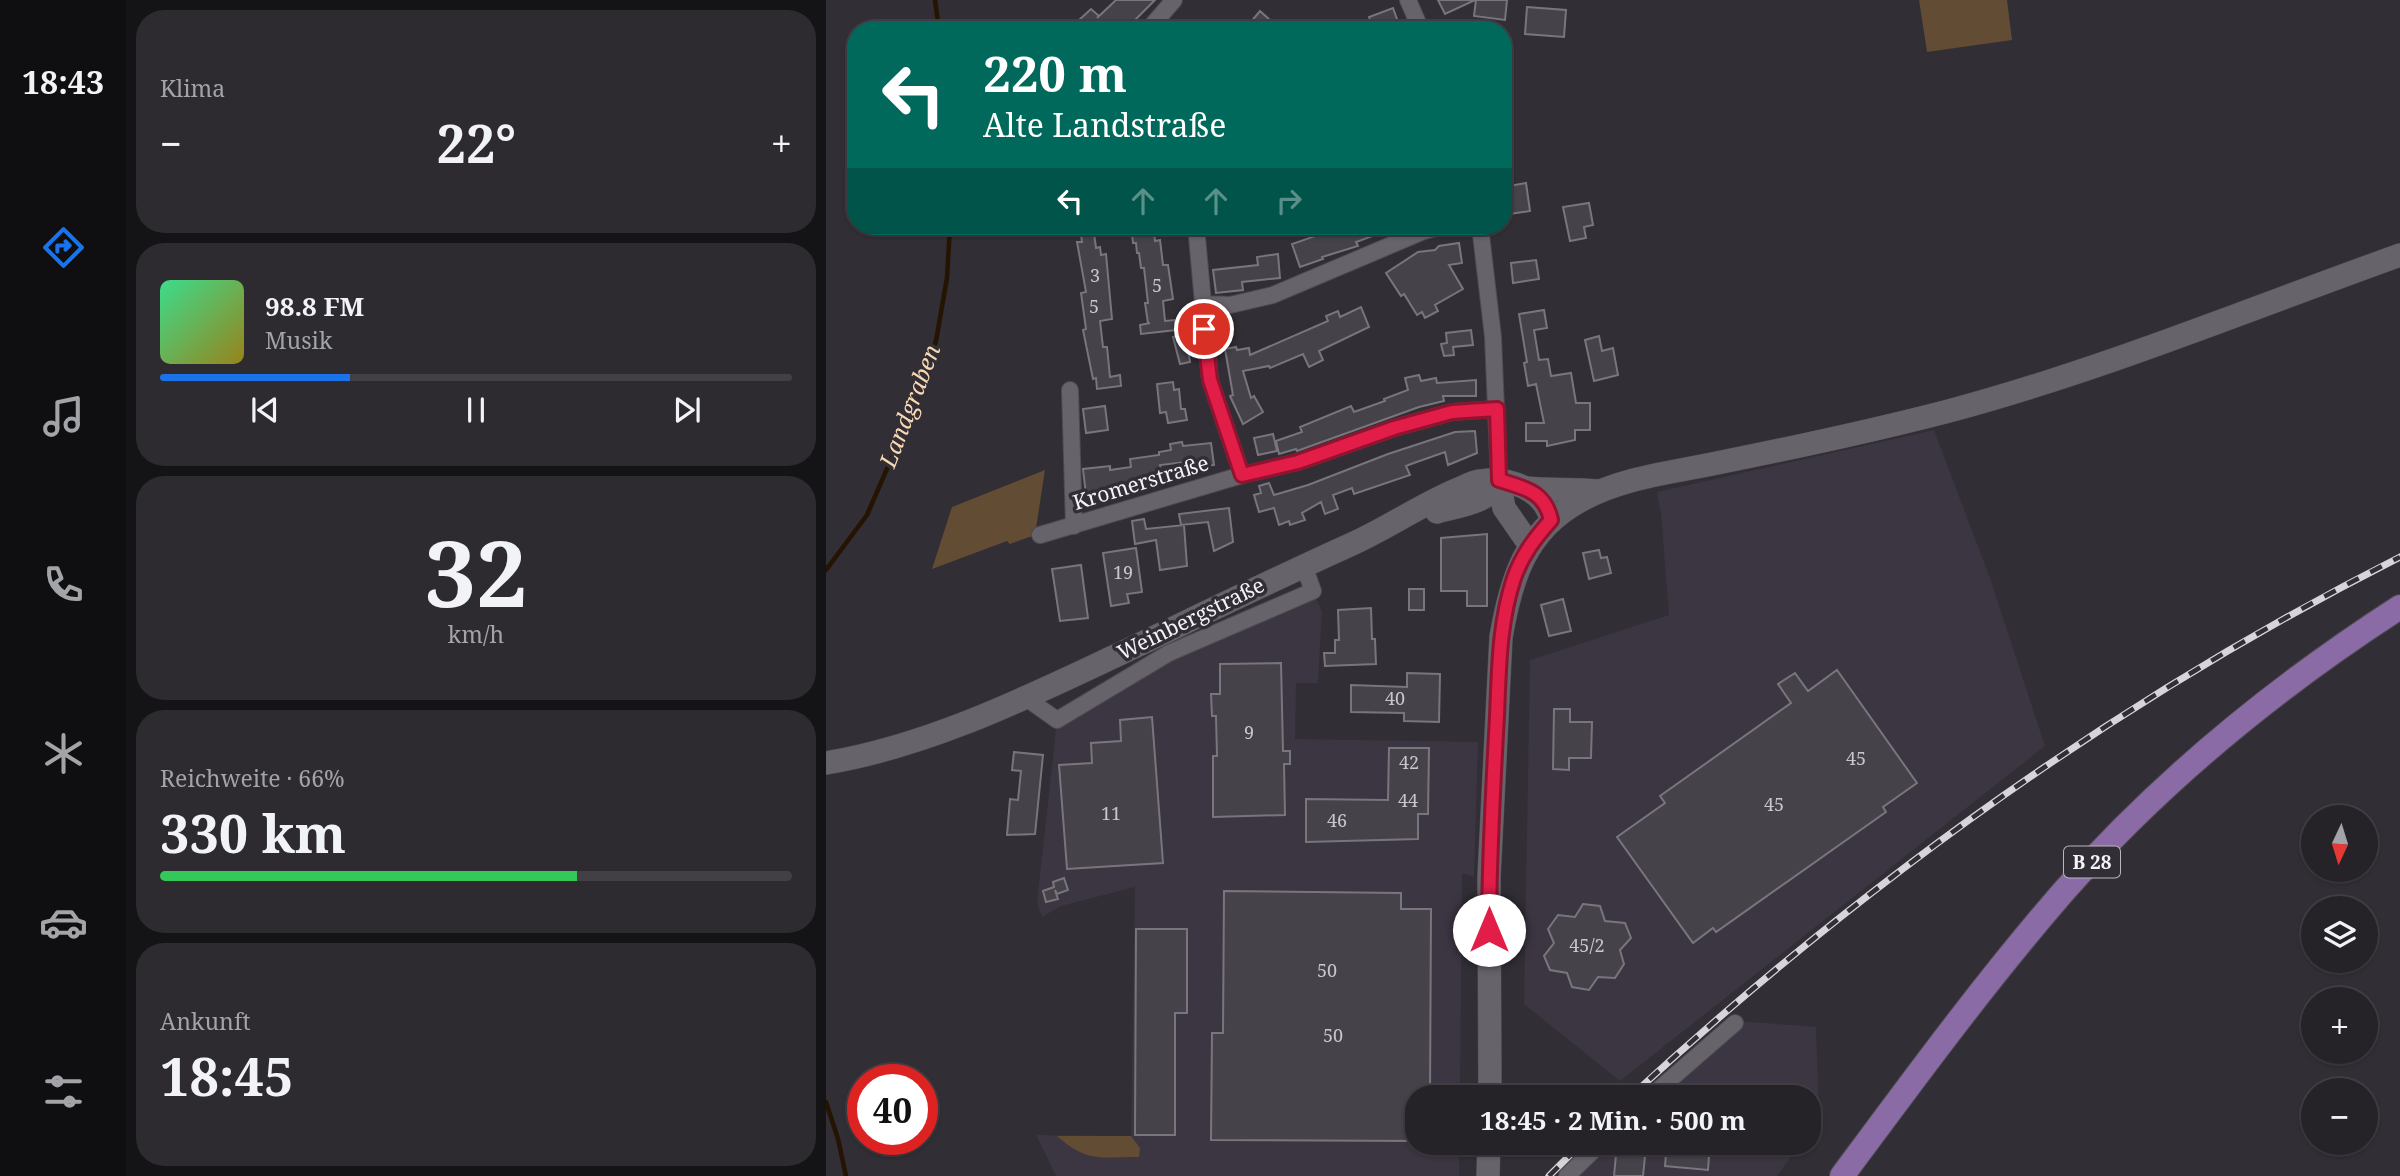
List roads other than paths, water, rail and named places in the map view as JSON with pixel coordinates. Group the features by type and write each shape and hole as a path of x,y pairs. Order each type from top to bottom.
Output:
{"main road":[{"name":"B 28","path":"1842,1176 1956,1023 2020,943 2130,822 2213,745 2300,675 2400,607"}],"street":[{"path":"1156,21 1174,0"},
{"path":"1408,0 1417,21"},
{"path":"1197,235 1210,380 1242,475"},
{"path":"1203,304 1230,304 1273,295 1415,235"},
{"path":"1481,235 1493,337 1499,480 1504,508 1530,544"},
{"path":"1490,1085 1489,877 1499,660 1506,603 1514,576 1530,544 1551,520 1578,501 1600,491 1639,480 1872,429 1994,398 2149,348 2400,255"},
{"path":"1070,390 1074,526"},
{"name":"Kromerstraße","path":"1040,535 1242,475 1298,462 1394,428 1452,412 1497,409"},
{"path":"1367,537 1481,499 1494,492 1499,480"},
{"path":"1367,537 1436,498 1479,481 1499,480 1526,488 1551,491 1577,488 1600,491"},
{"path":"1526,488 1542,498 1549,508 1551,520"},
{"path":"1481,499 1504,508"},
{"name":"Weinbergstraße","path":"826,763 902,745 1026,698 1367,537"},
{"path":"1026,698 1057,720 1168,653 1313,591 1304,566"},
{"path":"1664,1085 1735,1023"},
{"path":"1488,1176 1489,1155"},
{"path":"1567,1176 1589,1155"}],"waterway":[{"name":"Landgraben","path":"935,0 938,21"},
{"name":"Landgraben","path":"826,570 867,515 915,404 936,341 947,278 949,235"},
{"name":"Landgraben","path":"826,1102 846,1176"}],"railway":[{"path":"1643,1085 1718,1018 1809,943 1901,870 1997,800 2194,671 2296,612 2400,557"},
{"path":"1549,1176 1570,1155"}]}
